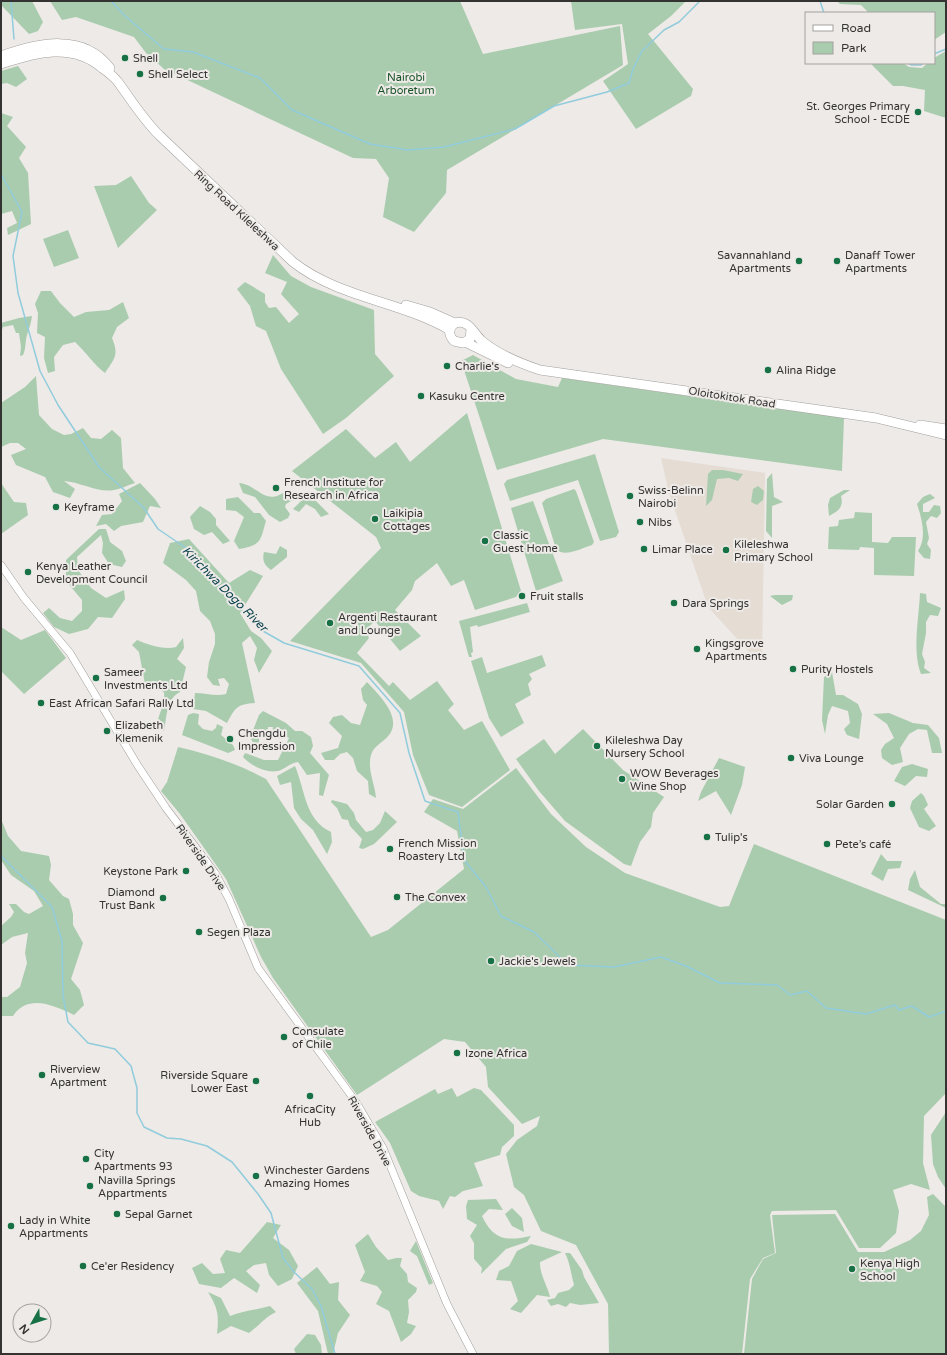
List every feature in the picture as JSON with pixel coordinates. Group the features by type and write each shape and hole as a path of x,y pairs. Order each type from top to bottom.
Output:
{"main road":[{"path":"1,56 38,44 63,44 85,48 95,53 110,68 114,77"},
{"path":"1,64 39,53 57,52 85,56 114,77"},
{"name":"Ring Road Kileleshwa","path":"114,77 149,124 304,271 327,284 389,303 424,316 450,330"},
{"name":"Ring Road Kileleshwa","path":"389,303 418,308 456,323"},
{"path":"471,330 471,336 461,344 454,341 450,337 450,330 456,323 465,323 485,344 507,357 540,370"},
{"path":"465,342 516,366 540,370"},
{"name":"Oloitokitok Road","path":"540,370 844,414 911,426 946,429"},
{"name":"Oloitokitok Road","path":"911,426 926,432 946,435"}],"street":[{"name":"Riverside Drive","path":"1,565 24,598 74,659 134,760 223,887 258,968 325,1058 370,1126 383,1148 447,1304 473,1354"}],"shaded area":[{"name":"Kileleshwa Primary School","path":"661,458 765,473 762,658 750,653 708,607 669,493"}],"green space":[{"path":"1,1 32,1 43,22 38,31 29,34 1,5"},
{"name":"Nairobi Arboretum","path":"50,1 460,1 483,54 620,26 623,65 447,170 446,193 414,232 383,217 389,178 376,159 353,158 164,69 146,53 134,37 76,17 62,20"},
{"path":"571,1 686,1 671,16 648,34 693,89 691,96 636,129 603,81 628,64 622,24 575,30"},
{"path":"837,1 946,1 946,32 935,39 935,12 868,12 861,5 840,4"},
{"path":"946,51 946,118 924,111 925,90 903,86 893,86 872,65 904,64 909,67 922,68 927,64 935,64 935,57"},
{"path":"18,66 27,79 16,87 7,83 1,84 1,71"},
{"path":"1,113 13,117 7,126 26,147 19,158 28,173 31,224 8,235 7,228 17,223 12,211 1,214"},
{"path":"131,176 149,203 157,210 118,248 94,186 116,185"},
{"path":"68,230 79,258 54,267 43,239"},
{"path":"273,255 291,276 311,287 374,310 375,354 394,376 346,418 323,434 281,369 266,331 256,326 250,306 237,289 245,282 265,294 265,302 269,308 276,307 289,323 299,314 281,294 287,282 265,273"},
{"path":"41,291 51,291 60,303 74,317 86,312 109,310 123,302 129,318 117,327 112,338 115,356 105,373 75,342 63,345 54,357 55,371 48,373 44,358 45,337 37,333 38,313 35,304"},
{"path":"32,316 26,338 24,353 20,356 21,347 19,333 16,333 13,325 3,327 1,332 1,323"},
{"path":"473,355 516,379 558,387 562,378 844,418 842,471 603,439 497,470 461,361"},
{"path":"36,376 39,415 52,429 64,435 71,434 83,428 91,438 101,439 112,430 121,438 123,468 135,483 108,491 64,481 75,489 70,498 53,492 45,477 16,465 11,455 26,449 18,443 10,443 1,447 1,403 25,387"},
{"path":"467,413 521,591 516,597 475,610 464,580 451,586 437,563 415,581 412,590 395,610 421,636 400,651 375,621 365,630 369,638 357,653 389,686 393,682 410,700 437,681 454,704 448,710 464,730 482,721 510,770 462,807 429,795 413,755 404,712 361,663 290,641 381,548 376,537 292,471 346,429 375,458 396,442 410,462"},
{"path":"595,454 619,532 616,537 600,541 578,480 510,501 504,484 507,480"},
{"path":"712,470 723,470 743,474 738,481 729,478 717,479 712,500 706,506 708,474"},
{"path":"772,473 774,497 783,502 772,506 772,538 766,531 767,479"},
{"path":"1,483 14,502 26,503 28,515 1,534"},
{"path":"140,483 161,508 150,506 143,522 121,526 114,531 106,524 96,526 102,515 112,514 122,501 119,494"},
{"path":"239,483 252,487 262,494 273,497 287,490 296,498 286,504 285,507 290,514 288,518 280,522 269,515 255,497 243,493"},
{"path":"758,486 764,491 763,500 757,505 751,502 753,489"},
{"path":"574,489 594,542 592,545 564,553 559,552 556,549 542,503 546,499"},
{"path":"844,490 850,490 841,496 842,503 840,509 829,516 828,505 830,498"},
{"path":"930,494 935,498 923,504 923,512 929,512 934,505 940,506 941,513 937,518 931,516 926,522 929,538 927,544 931,550 930,559 924,558 918,551 921,546 923,528 917,504 923,497"},
{"path":"238,497 254,513 260,513 266,521 259,541 252,546 239,549 234,541 244,517 236,511 226,510 226,499"},
{"path":"313,498 329,514 321,517 315,509 306,504 299,512 293,509 303,499"},
{"path":"533,501 563,581 536,591 511,508"},
{"path":"200,506 210,512 216,519 216,525 230,541 223,544 212,532 204,535 194,529 190,517"},
{"path":"855,512 872,513 872,542 888,543 892,537 916,537 914,576 874,575 874,548 860,547 859,550 828,549 829,527 838,526 839,520 854,518"},
{"path":"99,529 106,529 110,542 122,551 126,561 122,567 109,564 102,553 103,543 101,535 77,557 78,570 91,588 106,598 124,590 125,599 112,618 98,617 88,629 69,634 54,627 43,613 49,608 60,618 72,621 82,611 82,600 66,581 66,560"},
{"path":"189,539 229,583 250,570 263,576 240,613 251,631 261,638 272,651 259,673 254,660 257,648 250,636 242,643 255,703 244,704 237,708 227,723 206,711 193,709 195,693 215,695 226,694 229,684 224,678 218,679 220,686 213,685 207,677 209,662 215,644 215,634 210,621 200,611 196,591 186,580 163,563 170,543"},
{"path":"280,546 287,550 287,557 271,570 264,562 264,552 276,554"},
{"path":"920,593 926,594 927,602 941,608 938,616 930,615 926,622 926,633 922,654 925,662 924,668 931,673 921,674 918,665 916,644"},
{"path":"793,595 792,600 782,605 770,596"},
{"path":"527,603 530,612 478,627 477,625 470,627 473,652 471,653 472,657 469,657 459,621"},
{"path":"1,627 21,640 45,630 66,658 24,694 1,671"},
{"path":"183,638 184,648 177,659 186,667 180,692 175,695 170,704 164,731 157,727 157,723 164,701 164,692 145,684 139,652 132,645 137,640 146,644 171,648 176,647"},
{"path":"542,655 546,666 529,674 532,679 528,684 531,695 515,704 524,723 501,737 489,718 471,661 482,657 487,673"},
{"path":"832,672 836,695 843,695 858,704 862,714 859,739 847,735 844,729 850,723 848,711 832,706 828,715 825,734 822,720 824,677"},
{"path":"367,682 387,706 393,721 393,728 389,735 376,746 371,755 370,766 376,798 369,794 368,781 357,771 353,758 347,752 340,754 334,760 325,760 321,753 338,748 342,736 329,723 333,717 342,715 351,723 360,725 367,705 363,700 361,689"},
{"path":"263,711 286,723 295,731 302,731 311,737 313,746 310,753 329,775 323,796 319,795 320,773 307,775 298,762 281,770 271,771 260,769 250,764 243,757 245,753 264,760 278,760 289,738 285,736 278,739 272,734 273,727 268,727 268,733 265,737 259,737 259,742 256,746 250,738 259,715"},
{"path":"193,713 199,714 198,724 203,729 212,731 216,728 217,724 223,727 221,735 233,745 235,750 228,753 182,735 188,715"},
{"path":"889,713 913,723 928,725 939,738 942,753 932,753 927,730 918,729 909,734 900,748 903,762 892,765 882,758 881,750 885,744 894,738 887,724 873,714"},
{"path":"583,729 623,770 664,797 653,813 651,827 640,842 631,866 624,864 565,821 539,791 516,759 544,739 555,754"},
{"path":"178,747 223,760 266,779 371,937 388,930 464,869 457,831 424,812 433,799 463,809 516,768 551,814 586,847 625,873 720,907 729,906 754,844 946,920 946,1093 924,1116 923,1163 930,1190 911,1184 893,1190 899,1211 896,1233 880,1248 859,1248 836,1210 772,1211 770,1215 775,1253 763,1258 750,1279 742,1354 609,1354 608,1304 576,1245 541,1231 524,1195 514,1187 506,1154 517,1140 537,1126 540,1116 522,1124 488,1087 486,1067 465,1042 444,1039 357,1095 273,978 261,957 226,879 180,814 161,791 167,782"},
{"path":"719,758 745,767 742,785 731,815 716,791 698,801 701,792"},
{"path":"912,764 928,769 927,777 916,776 905,786 894,781 902,767"},
{"path":"295,766 311,812 322,827 331,832 332,842 327,854 313,830 301,819 294,808 291,782 280,785 277,776"},
{"path":"921,793 928,805 924,809 936,826 929,831 919,827 910,808 912,801"},
{"path":"332,800 347,804 354,813 356,820 366,832 373,830 380,823 385,811 397,822 374,844 363,849 359,848 362,839 350,826 348,820 342,819 337,808 331,802"},
{"path":"1,819 8,836 21,851 49,856 51,865 49,880 63,896 69,899 73,914 73,925 83,943 71,979 80,990 84,1005 74,1015 50,1005 34,1003 19,1009 13,1016 1,1016 1,997 7,997 20,987 27,963 25,953 28,933 12,937 1,945 1,926 11,917 14,912 9,904 16,904 24,912 29,914 43,906 34,891 11,875 1,860"},
{"path":"881,854 887,861 902,861 900,868 888,869 883,881 871,874"},
{"path":"915,870 920,887 941,904 946,904 946,908 908,890 910,879"},
{"path":"452,1088 457,1097 474,1088 481,1090 514,1125 514,1136 502,1147 500,1155 474,1163 483,1186 463,1191 455,1197 450,1196 443,1209 439,1201 419,1196 411,1191 390,1143 375,1122 435,1089 438,1094"},
{"path":"946,1112 946,1189 938,1177 933,1164 931,1135"},
{"name":"Kenya High School","path":"933,1194 946,1207 946,1354 744,1354 752,1279 763,1259 776,1253 772,1215 835,1214 858,1252 884,1252 910,1240 921,1231 929,1215 927,1197"},
{"path":"496,1199 503,1210 489,1209 482,1216 491,1230 496,1235 508,1238 531,1236 527,1242 506,1249 481,1274 482,1268 474,1259 474,1243 470,1236 477,1225 467,1219 466,1206 468,1200"},
{"path":"512,1208 522,1218 524,1232 512,1226 505,1214"},
{"path":"267,1222 281,1225 273,1238 289,1250 298,1266 292,1279 278,1286 269,1275 266,1263 254,1265 246,1271 260,1285 257,1293 234,1278 221,1288 199,1284 192,1268 202,1263 213,1274 225,1273 220,1259 226,1250 240,1253"},
{"path":"368,1234 376,1247 388,1260 402,1258 400,1266 407,1274 408,1282 417,1288 416,1292 408,1300 409,1312 407,1323 416,1326 411,1334 401,1342 389,1311 376,1304 382,1292 377,1286 360,1281 365,1272 355,1245"},
{"path":"416,1241 433,1283 429,1285 417,1256 410,1251"},
{"path":"531,1244 562,1252 540,1262 541,1272 550,1297 537,1295 521,1313 510,1309 518,1301 511,1281 496,1280 499,1271 509,1266 517,1251"},
{"path":"565,1253 570,1253 582,1270 584,1277 599,1303 580,1305 570,1303 566,1307 558,1304 551,1306 547,1300 555,1298 558,1293 569,1290 574,1285"},
{"path":"317,1267 330,1284 339,1282 338,1300 350,1315 338,1333 333,1354 328,1354 318,1311 297,1283"},
{"path":"208,1292 221,1298 230,1316 270,1306 276,1312 249,1333 231,1326 217,1334 217,1312"},
{"path":"307,1334 315,1335 321,1345 322,1354 296,1354 294,1349"}],"waterway":[{"name":"Kirichwa Dogo River","path":"11,1 14,39"},
{"path":"111,1 125,16 164,49 193,52 260,78 292,110 370,144 408,150 444,147 515,129 554,106 607,92 629,83 633,69 642,51 664,30 679,22 700,1"},
{"path":"820,1 824,12"},
{"path":"935,54 946,49"},
{"path":"910,64 922,64"},
{"name":"Kirichwa Dogo River","path":"1,174 22,212 13,256 18,293 40,371 58,405 99,467 144,508 158,529 186,548 228,596 263,631 284,643 359,666 400,713 409,753 425,801 458,812 464,860 486,887 501,916 534,932 568,965 614,967 661,957 686,966 720,983 777,985 790,995 807,991 826,1008 866,1014 895,1005 899,1010 912,1006 929,1017 946,1011"},
{"path":"1,854 3,858 52,907 62,941 63,996 68,1022 88,1043 115,1049 131,1066 137,1088 137,1113 144,1127 167,1138 181,1139 207,1146 232,1162 258,1194 271,1213 283,1258 295,1273 312,1289 321,1306 335,1354"}],"place":[{"name":"Shell","path":"125,58"},
{"name":"Shell Select","path":"140,74"},
{"name":"St. Georges Primary School - ECDE","path":"918,112"},
{"name":"Savannahland Apartments","path":"799,261"},
{"name":"Danaff Tower Apartments","path":"837,261"},
{"name":"Charlie's","path":"447,366"},
{"name":"Alina Ridge","path":"768,370"},
{"name":"Kasuku Centre","path":"421,396"},
{"name":"French Institute for Research in Africa","path":"276,488"},
{"name":"Swiss-Belinn Nairobi","path":"630,496"},
{"name":"Keyframe","path":"56,507"},
{"name":"Laikipia Cottages","path":"375,519"},
{"name":"Nibs","path":"640,522"},
{"name":"Classic Guest Home","path":"485,541"},
{"name":"Limar Place","path":"644,549"},
{"name":"Kileleshwa Primary School","path":"726,550"},
{"name":"Kenya Leather Development Council","path":"28,572"},
{"name":"Fruit stalls","path":"522,596"},
{"name":"Dara Springs","path":"674,603"},
{"name":"Argenti Restaurant and Lounge","path":"330,623"},
{"name":"Kingsgrove Apartments","path":"697,649"},
{"name":"Purity Hostels","path":"793,669"},
{"name":"Sameer Investments Ltd","path":"96,678"},
{"name":"East African Safari Rally Ltd","path":"41,703"},
{"name":"Elizabeth Klemenik","path":"107,731"},
{"name":"Chengdu Impression","path":"230,739"},
{"name":"Kileleshwa Day Nursery School","path":"597,746"},
{"name":"Viva Lounge","path":"791,758"},
{"name":"WOW Beverages Wine Shop","path":"622,779"},
{"name":"Solar Garden","path":"892,804"},
{"name":"Tulip's","path":"707,837"},
{"name":"Pete’s café","path":"827,844"},
{"name":"French Mission Roastery Ltd","path":"390,849"},
{"name":"Keystone Park","path":"186,871"},
{"name":"The Convex","path":"397,897"},
{"name":"Diamond Trust Bank","path":"163,898"},
{"name":"Segen Plaza","path":"199,932"},
{"name":"Jackie's Jewels","path":"491,961"},
{"name":"Consulate of Chile","path":"284,1037"},
{"name":"Izone Africa","path":"457,1053"},
{"name":"Riverview Apartment","path":"42,1075"},
{"name":"Riverside Square Lower East","path":"256,1081"},
{"name":"AfricaCity Hub","path":"310,1096"},
{"name":"City Apartments 93","path":"86,1159"},
{"name":"Winchester Gardens Amazing Homes","path":"256,1176"},
{"name":"Navilla Springs Appartments","path":"90,1186"},
{"name":"Sepal Garnet","path":"117,1214"},
{"name":"Lady in White Appartments","path":"11,1226"},
{"name":"Ce'er Residency","path":"83,1266"},
{"name":"Kenya High School","path":"852,1269"}]}
